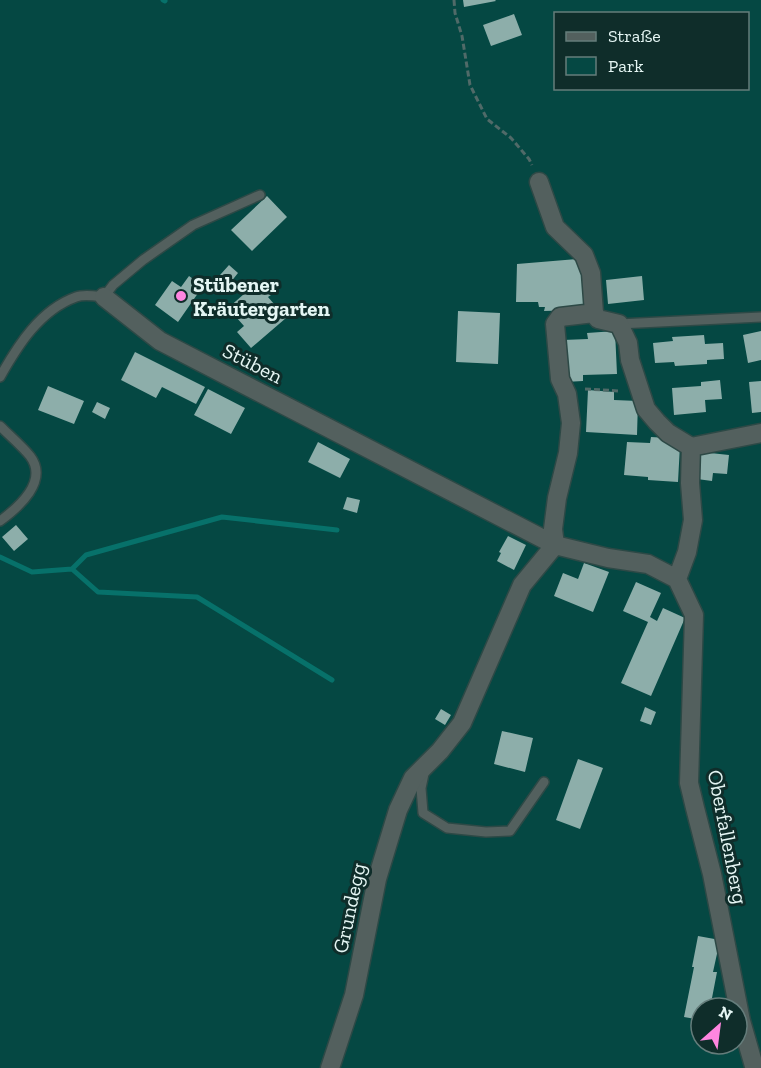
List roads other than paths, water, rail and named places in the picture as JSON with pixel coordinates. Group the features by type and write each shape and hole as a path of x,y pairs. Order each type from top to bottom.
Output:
{"street":[{"path":"539,182 555,227 584,255 591,273 594,313 598,319 619,324 628,343 630,360 646,409 657,422 668,433 692,447 761,433"},
{"name":"Stüben","path":"104,297 160,341 555,545 608,558 648,564 677,579"},
{"path":"426,764 440,751 462,723 522,585 555,545 553,529 557,498 568,453 571,423 567,394 560,379 555,324 560,317 594,313"},
{"path":"677,579 687,552 693,520 690,483 692,447"},
{"name":"Oberfallenberg","path":"677,579 694,615 689,783 712,874 741,1021 756,1068"},
{"name":"Grundegg","path":"330,1068 354,995 377,879 398,810 413,778 426,764"}],"lane":[{"path":"0,377 29,332 50,310 78,296 104,297 113,285 143,260 193,225 260,195"},
{"path":"619,324 761,317"},
{"path":"0,426 32,458 36,470 34,486 26,499 0,521"},
{"path":"426,764 421,788 423,813 447,828 486,832 510,831 544,782"}],"waterway":[{"path":"0,557 32,572 72,569 86,555 222,517 337,530"},
{"path":"72,569 98,592 197,597 332,680"}],"place":[{"name":"Stübener Kräutergarten","path":"181,296"}]}
